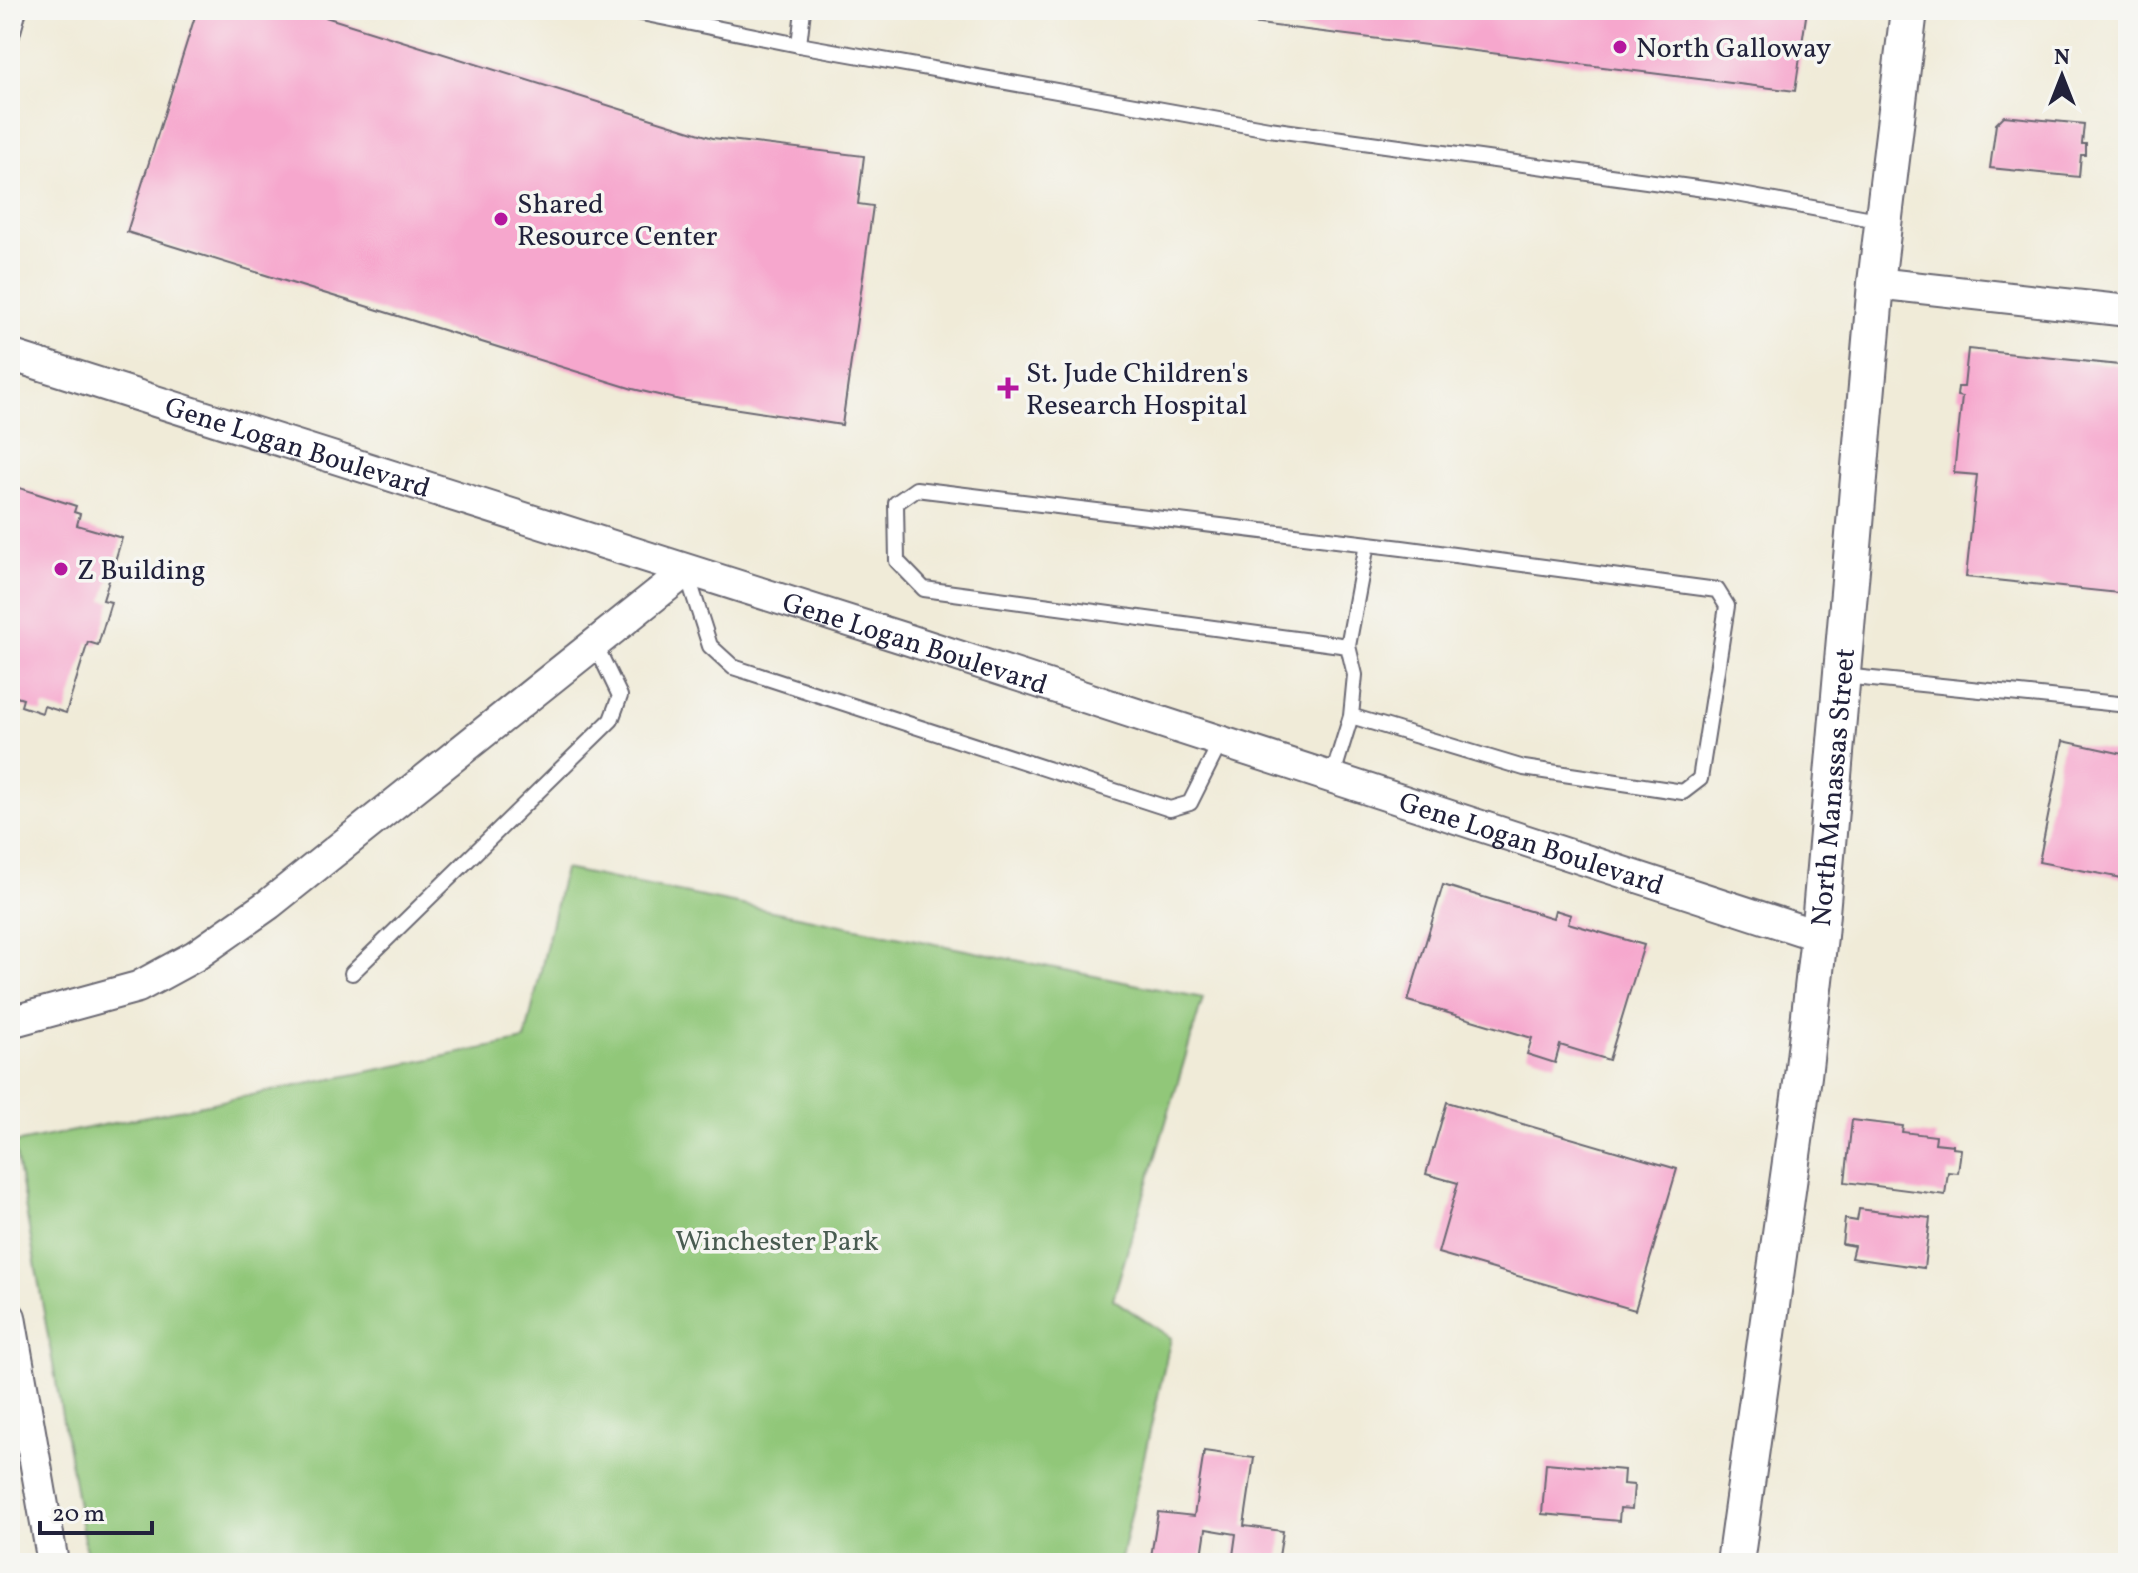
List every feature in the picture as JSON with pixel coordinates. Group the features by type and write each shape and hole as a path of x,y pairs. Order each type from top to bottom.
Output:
{"street":[{"name":"North Manassas Street","path":"1735,1563 1803,1076 1819,936 1876,283 1909,10"},
{"path":"1876,283 2128,311"},
{"name":"Gene Logan Boulevard","path":"10,355 1221,741 1819,936"},
{"path":"10,1022 138,987 195,956 269,904 686,571"},
{"path":"10,1317 53,1563"}],"lane":[{"path":"10,42 19,10"},
{"path":"627,10 799,45 1269,129 1726,192 1883,221"},
{"path":"799,45 803,10"},
{"path":"1348,646 924,589 897,561 896,503 916,489 1367,544 1717,590 1727,606 1700,779 1683,792 1524,768 1351,716"},
{"path":"1332,778 1351,716 1355,675 1348,646 1367,544"},
{"path":"686,571 710,646 733,667 1170,809 1190,803 1221,741"},
{"path":"352,973 611,720 620,696 595,644"},
{"path":"1842,676 2128,705"}],"green space":[{"name":"Winchester Park","path":"564,869 1203,998 1113,1299 1171,1338 1120,1563 88,1563 14,1143 525,1040"}],"building":[{"name":"Shared Resource Center","path":"197,10 303,10 713,138 864,156 858,204 873,206 842,425 680,400 633,389 127,232"},
{"name":"North Galloway","path":"1148,10 1807,10 1795,91"},
{"path":"2004,116 2084,124 2082,144 2086,144 2086,155 2081,155 2079,177 1990,168 1996,124"},
{"path":"1968,349 2128,366 2128,594 1966,577 1977,475 1954,473 1962,397 1957,396 1958,387 1964,387"},
{"name":"Z Building","path":"10,485 76,506 74,512 80,514 77,525 122,538 103,600 111,602 98,645 88,642 66,713 44,706 42,713 21,706 23,699 10,695"},
{"path":"2063,741 2128,755 2127,879 2039,862"},
{"path":"1443,885 1553,918 1555,910 1571,915 1568,923 1644,945 1609,1060 1560,1045 1555,1063 1527,1054 1532,1038 1408,1001"},
{"path":"1447,1102 1677,1169 1635,1310 1438,1253 1458,1183 1426,1174"},
{"path":"1852,1120 1903,1126 1902,1132 1936,1136 1935,1143 1961,1149 1958,1173 1948,1172 1945,1195 1845,1182"},
{"path":"1859,1209 1930,1218 1924,1268 1851,1258 1854,1246 1842,1244 1845,1219 1857,1221"},
{"path":"1204,1451 1254,1458 1244,1526 1283,1531 1278,1563 1232,1563 1236,1534 1206,1529 1201,1563 1150,1563 1158,1512 1194,1516"},
{"path":"1546,1463 1624,1470 1623,1484 1634,1485 1632,1509 1620,1508 1619,1521 1542,1514"}],"place":[{"name":"North Galloway","path":"1620,47"},
{"name":"Shared Resource Center","path":"501,219"},
{"name":"St. Jude Children's Research Hospital","path":"1008,388"},
{"name":"Z Building","path":"61,569"}]}
